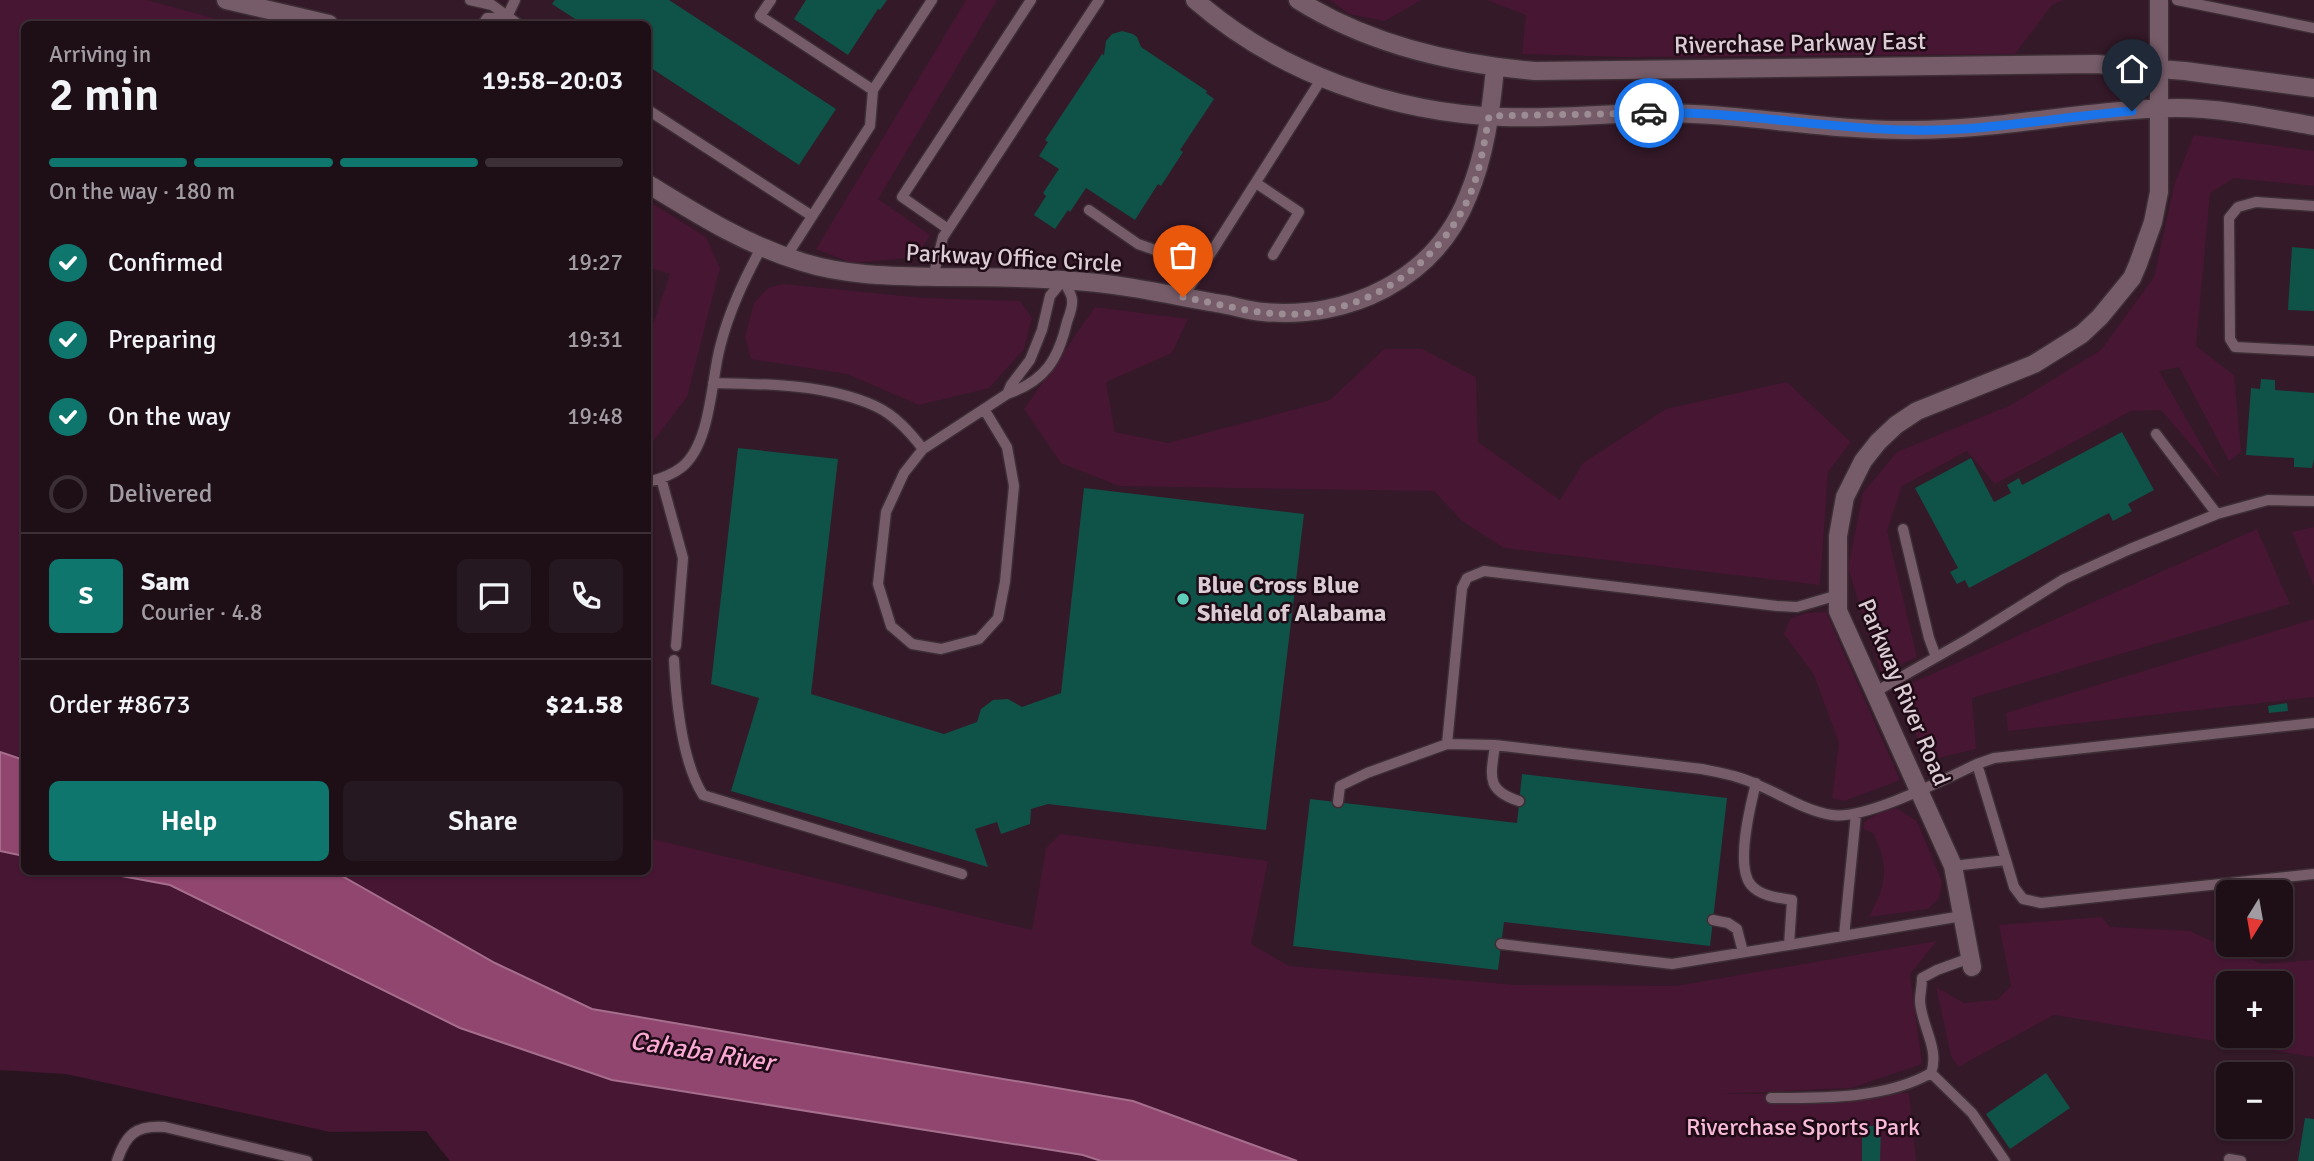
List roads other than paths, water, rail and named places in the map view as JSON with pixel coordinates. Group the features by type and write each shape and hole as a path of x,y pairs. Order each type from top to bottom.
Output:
{"street":[{"path":"226,0 274,18 302,21"},
{"path":"1195,0 1263,49 1322,78 1438,111 1489,116 1707,114 1912,131 2158,109 2206,110 2314,125"},
{"name":"Riverchase Parkway East","path":"1298,0 1358,30 1403,47 1495,68 1535,71 2096,64 2314,88"},
{"name":"Parkway River Road","path":"1971,962 1953,866 1838,611 1838,536 1845,497 1863,461 1896,425 1917,411 2034,364 2062,348 2100,317 2132,278 2153,222 2158,192 2159,0"},
{"name":"Parkway Office Circle","path":"651,186 721,229 761,248 840,271 883,276 1063,280 1183,297 1260,312 1297,314 1339,308 1387,289 1423,260 1454,224 1468,199 1481,161 1495,68"}],"lane":[{"path":"470,0 492,5 509,21"},
{"path":"509,21 515,0"},
{"path":"771,0 760,16 873,90"},
{"path":"786,257 870,126 873,90 932,0"},
{"path":"948,229 902,197 1031,0"},
{"path":"933,276 943,237 1099,0"},
{"path":"2177,0 2314,28"},
{"path":"485,21 487,18 509,21"},
{"path":"1183,297 1322,78"},
{"path":"651,112 812,216"},
{"path":"1256,183 1299,212 1273,255"},
{"path":"2314,206 2256,202 2238,207 2229,218 2230,339 2235,347 2314,351"},
{"path":"1088,210 1138,244 1203,267"},
{"path":"651,481 683,466 702,437 720,347 738,291 761,248"},
{"path":"984,410 1007,447 1014,486 1005,582 998,618 979,639 941,649 912,644 891,626 878,584 886,512 905,473 923,449 1007,394 1026,387 1047,371 1064,336 1073,299 1063,280 1050,296 1042,330 1030,360 1010,385 1007,394"},
{"path":"713,383 803,387 851,397 887,414 906,428 923,449"},
{"path":"2156,434 2217,514"},
{"path":"662,478 684,558 676,646"},
{"path":"1875,692 2064,579 2130,549 2217,514 2268,500 2314,500"},
{"path":"1903,530 1936,657"},
{"path":"1447,744 1462,588 1467,579 1484,571 1777,606 1797,607 1838,595"},
{"path":"674,660 675,689 684,736 694,781 703,795 962,874"},
{"path":"1338,802 1340,786 1367,772 1447,744 1495,745 1702,769 1756,783 1818,811 1834,815 1856,814 1919,791 1994,758 2314,723"},
{"path":"1495,745 1491,777 1494,788 1519,802"},
{"path":"1978,764 2014,887 2023,899 2041,903 2314,874"},
{"path":"1756,783 1745,828 1744,871 1750,884 1758,891 1792,900 1789,945"},
{"path":"1844,936 1856,814"},
{"path":"1953,866 2006,860"},
{"path":"1501,944 1672,964 1962,916"},
{"path":"1713,920 1728,923 1737,929 1743,952"},
{"path":"1771,1098 1836,1098 1905,1085 1931,1073 1934,1064 1931,1042 1920,1003 1923,978 1937,970 1971,962"},
{"path":"1931,1073 1972,1112 2005,1161"},
{"path":"117,1161 128,1137 149,1126 165,1127 307,1161"},
{"path":"2229,1158 2241,1161"}],"water":[{"path":"0,752 21,759 21,855 0,851"},
{"name":"Cahaba River","path":"116,875 340,875 495,963 592,1009 1133,1101 1297,1161 1101,1161 1083,1155 612,1080 460,1028 170,885"}],"place":[{"name":"Blue Cross Blue Shield of Alabama","path":"1183,599"}],"park label":[{"name":"Riverchase Sports Park","path":"1803,1127"}]}
